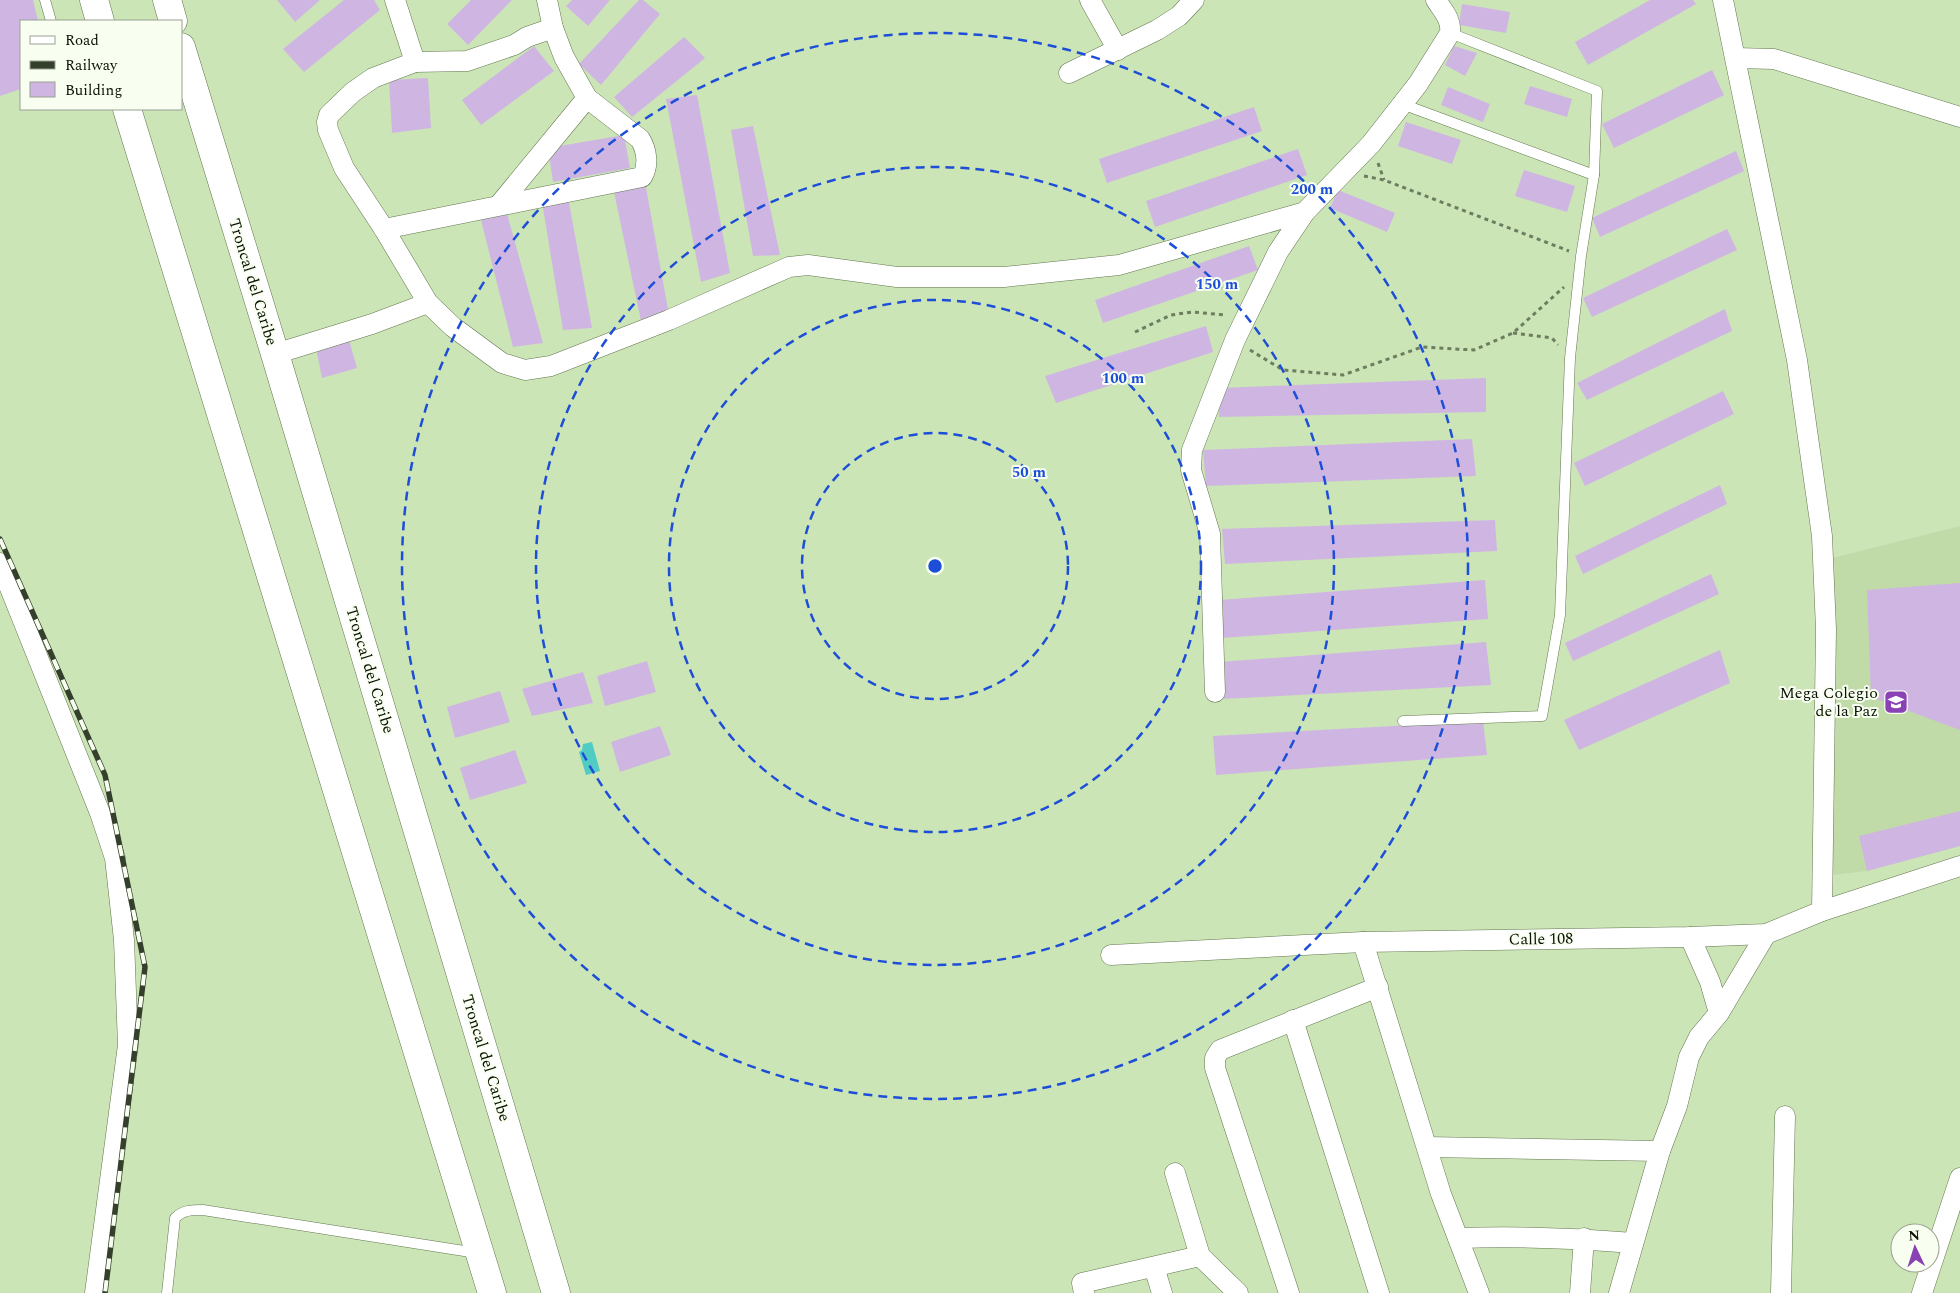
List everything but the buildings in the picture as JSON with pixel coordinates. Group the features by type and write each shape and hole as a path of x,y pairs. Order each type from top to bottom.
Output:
{"highway":[{"path":"94,0 100,20"},
{"path":"167,0 173,20"},
{"name":"Troncal del Caribe","path":"182,51 276,354 556,1293"},
{"path":"128,110 492,1293"}],"street":[{"path":"394,0 414,62"},
{"path":"384,229 642,177 646,172 645,146 640,139 587,98 564,57 553,28 547,0"},
{"path":"1090,0 1118,50"},
{"path":"1069,72 1157,30 1179,16 1194,0"},
{"path":"1215,692 1210,534 1191,470 1192,450 1244,319 1278,252 1305,212 1371,144 1418,84 1450,33 1451,26 1448,18 1436,0"},
{"path":"1723,0 1797,360 1822,536 1826,629 1822,911"},
{"path":"553,28 514,45 467,61 414,62 373,78 353,92 329,115 327,122 328,130 344,168 384,229 428,303 453,327 502,362 525,370 551,366 669,320 789,267 808,265 898,277 1004,277 1119,265 1305,212"},
{"path":"1736,58 1774,59 1960,117"},
{"path":"500,205 587,98"},
{"path":"276,354 372,324 428,303"},
{"path":"0,563 96,803 115,858 124,940 128,1045 95,1293"},
{"name":"Calle 108","path":"1110,955 1363,942 1766,934 1822,911 1960,866"},
{"path":"1619,1293 1660,1151 1677,1106 1689,1057 1699,1037 1719,1013 1766,934"},
{"path":"1690,937 1710,982 1719,1013"},
{"path":"1363,942 1448,1215 1478,1293"},
{"path":"1289,1293 1215,1068 1215,1058 1220,1050 1378,987"},
{"path":"1293,1020 1379,1293"},
{"path":"1781,1293 1785,1116"},
{"path":"1427,1147 1660,1151"},
{"path":"1175,1173 1200,1256 1238,1293"},
{"path":"1922,1293 1960,1178"},
{"path":"1458,1238 1511,1236 1584,1238 1633,1243"},
{"path":"1580,1293 1584,1238"},
{"path":"1084,1293 1082,1283 1200,1256"},
{"path":"1154,1267 1162,1293"}],"lane":[{"path":"45,0 51,20"},
{"path":"1403,721 1542,716 1560,615 1570,358 1581,256 1594,174 1597,91 1450,33"},
{"path":"1402,104 1594,174"},
{"path":"167,1293 175,1218 180,1213 189,1210 203,1210 480,1254"}],"path":[{"path":"1339,178 1365,176 1384,180 1581,256"},
{"path":"1235,340 1283,370 1343,374 1422,347 1474,350 1512,333 1579,273"},
{"path":"1135,332 1171,315 1192,312 1226,315 1244,319"},
{"path":"1512,333 1552,338 1570,358"}],"shaded area":[{"name":"Mega Colegio de la Paz","path":"1960,526 1960,846 1867,871 1832,875 1832,558"}],"water":[{"path":"592,742 600,771 586,775 579,752 582,750 583,744"}],"railway":[{"path":"0,539 105,775 145,967 105,1293"}],"place":[{"name":"Mega Colegio de la Paz","path":"1896,702"}]}
